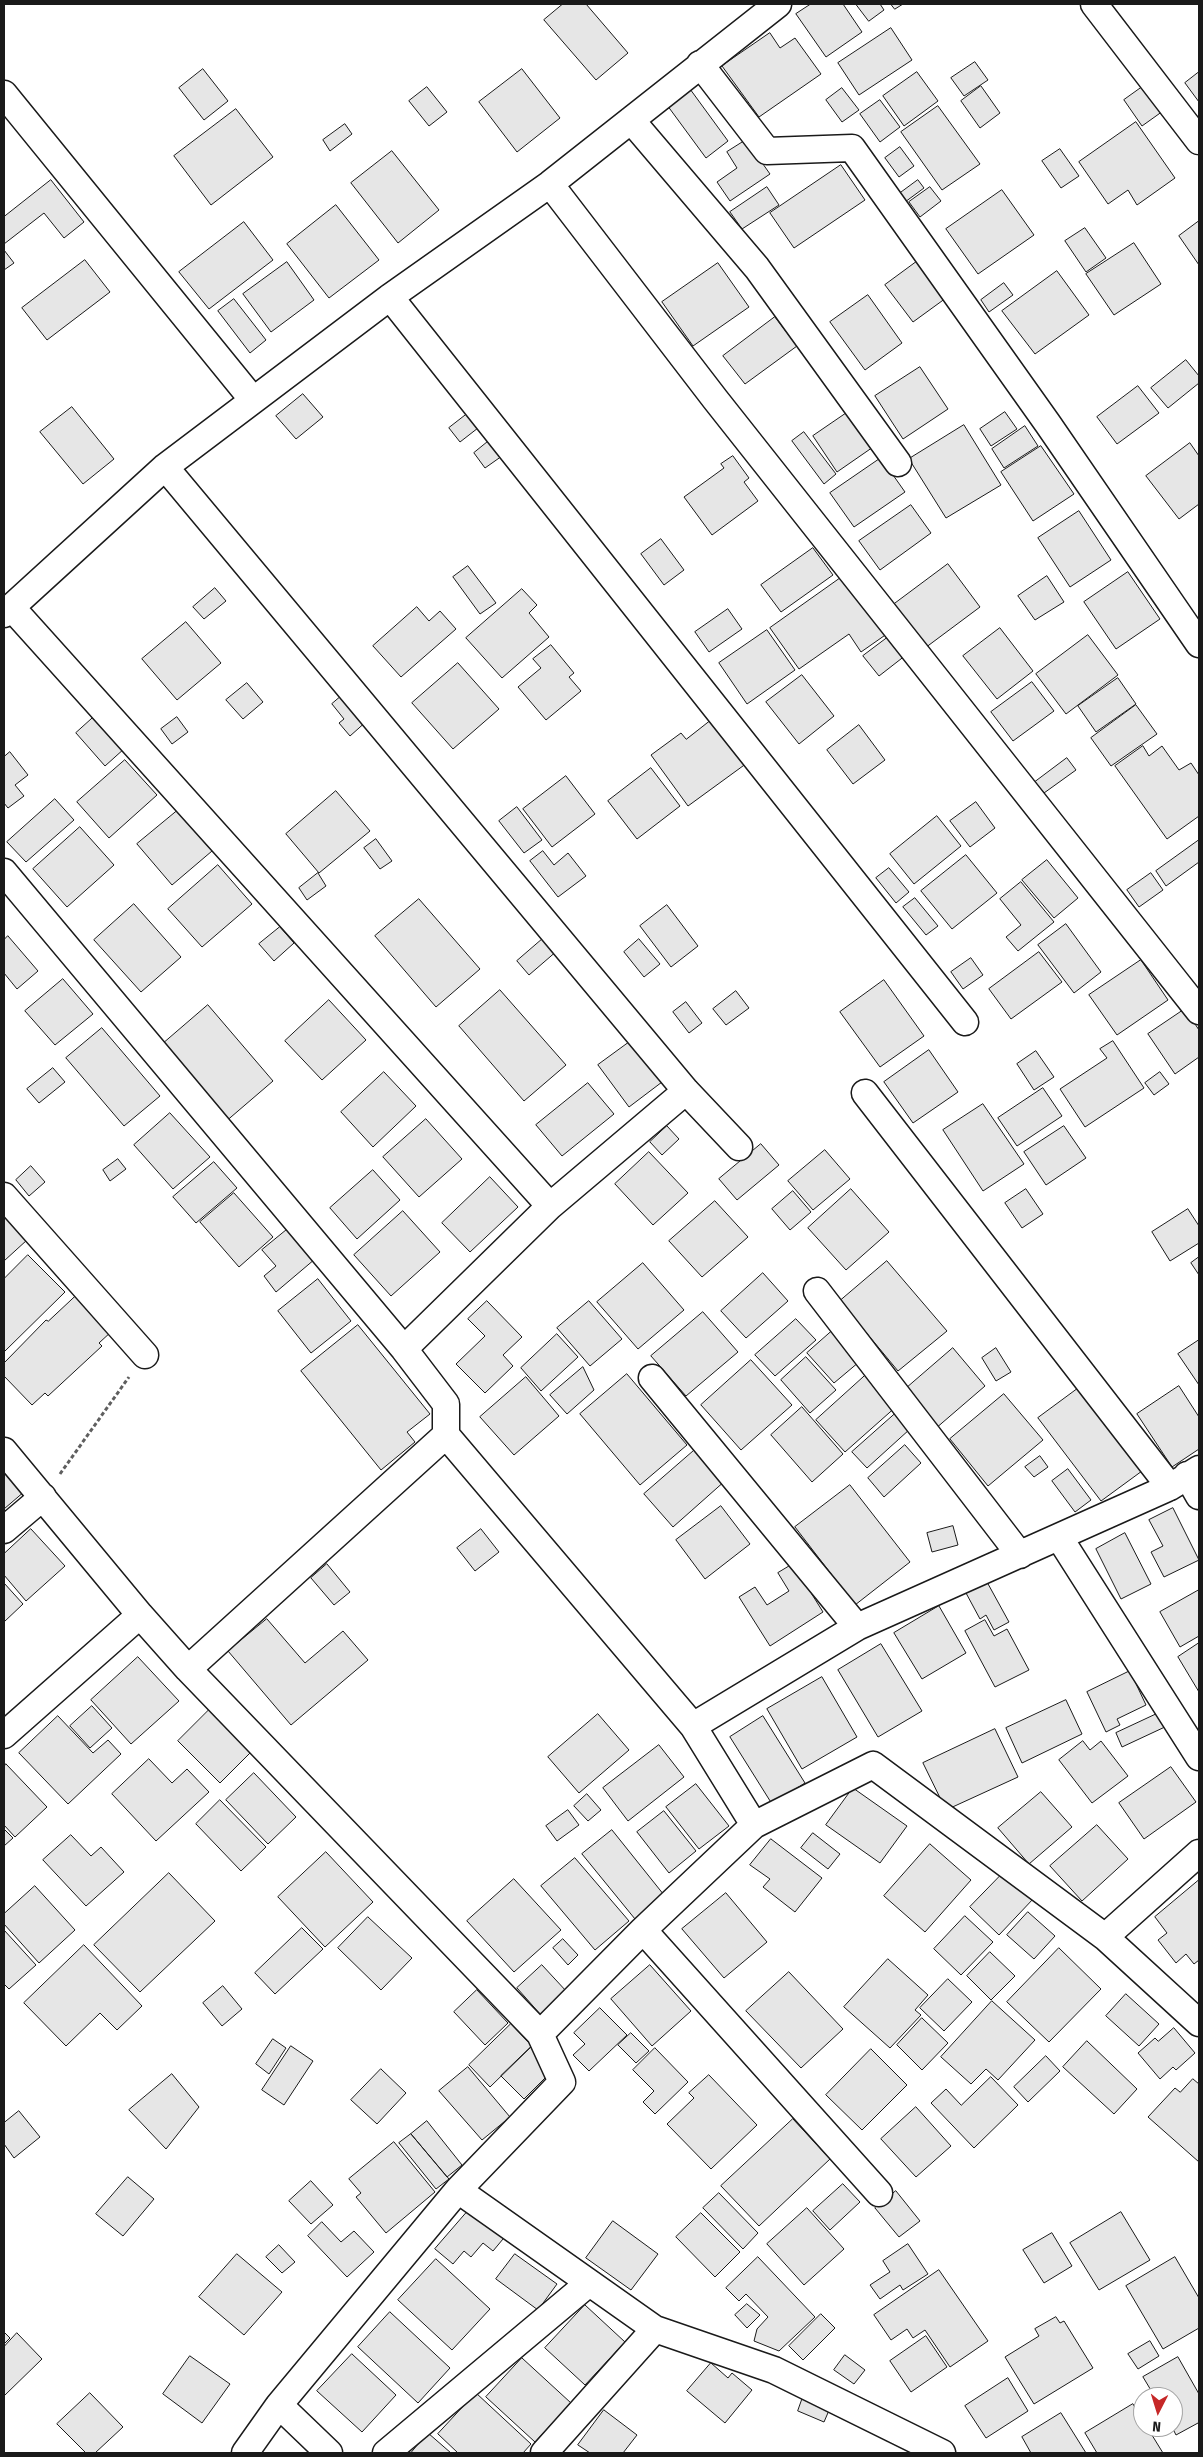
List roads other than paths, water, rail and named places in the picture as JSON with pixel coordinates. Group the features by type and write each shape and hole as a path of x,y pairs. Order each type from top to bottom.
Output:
{"street":[{"path":"550,1206 8,611 165,467 390,298 550,184 778,4"},
{"path":"1094,4 1199,141"},
{"path":"700,64 767,150 852,148 1048,424 1199,644"},
{"path":"4,94 253,400"},
{"path":"630,120 757,268 898,463"},
{"path":"550,184 714,399 1199,1011"},
{"path":"390,298 964,1022"},
{"path":"165,467 686,1090 739,1147"},
{"path":"4,872 404,1349 446,1404 446,1435 693,1726 754,1825"},
{"path":"404,1349 550,1206 686,1090"},
{"path":"693,1726 857,1627 1059,1537 1189,1482 865,1093"},
{"path":"4,1196 145,1355"},
{"path":"817,1291 1020,1555"},
{"path":"652,1378 857,1627"},
{"path":"188,1669 446,1435"},
{"path":"4,1451 140,1616 188,1669 540,2034 562,2082 458,2190 279,2405 245,2453"},
{"path":"4,1530 43,1496"},
{"path":"1059,1537 1199,1757"},
{"path":"4,1735 140,1616"},
{"path":"540,2034 644,1930 754,1825 873,1765 1105,1937 1199,2023"},
{"path":"1105,1937 1199,1853"},
{"path":"644,1930 879,2194"},
{"path":"458,2190 655,2329 774,2370 942,2453"},
{"path":"386,2453 589,2283"},
{"path":"544,2453 655,2329"},
{"path":"279,2405 329,2453"}]}
